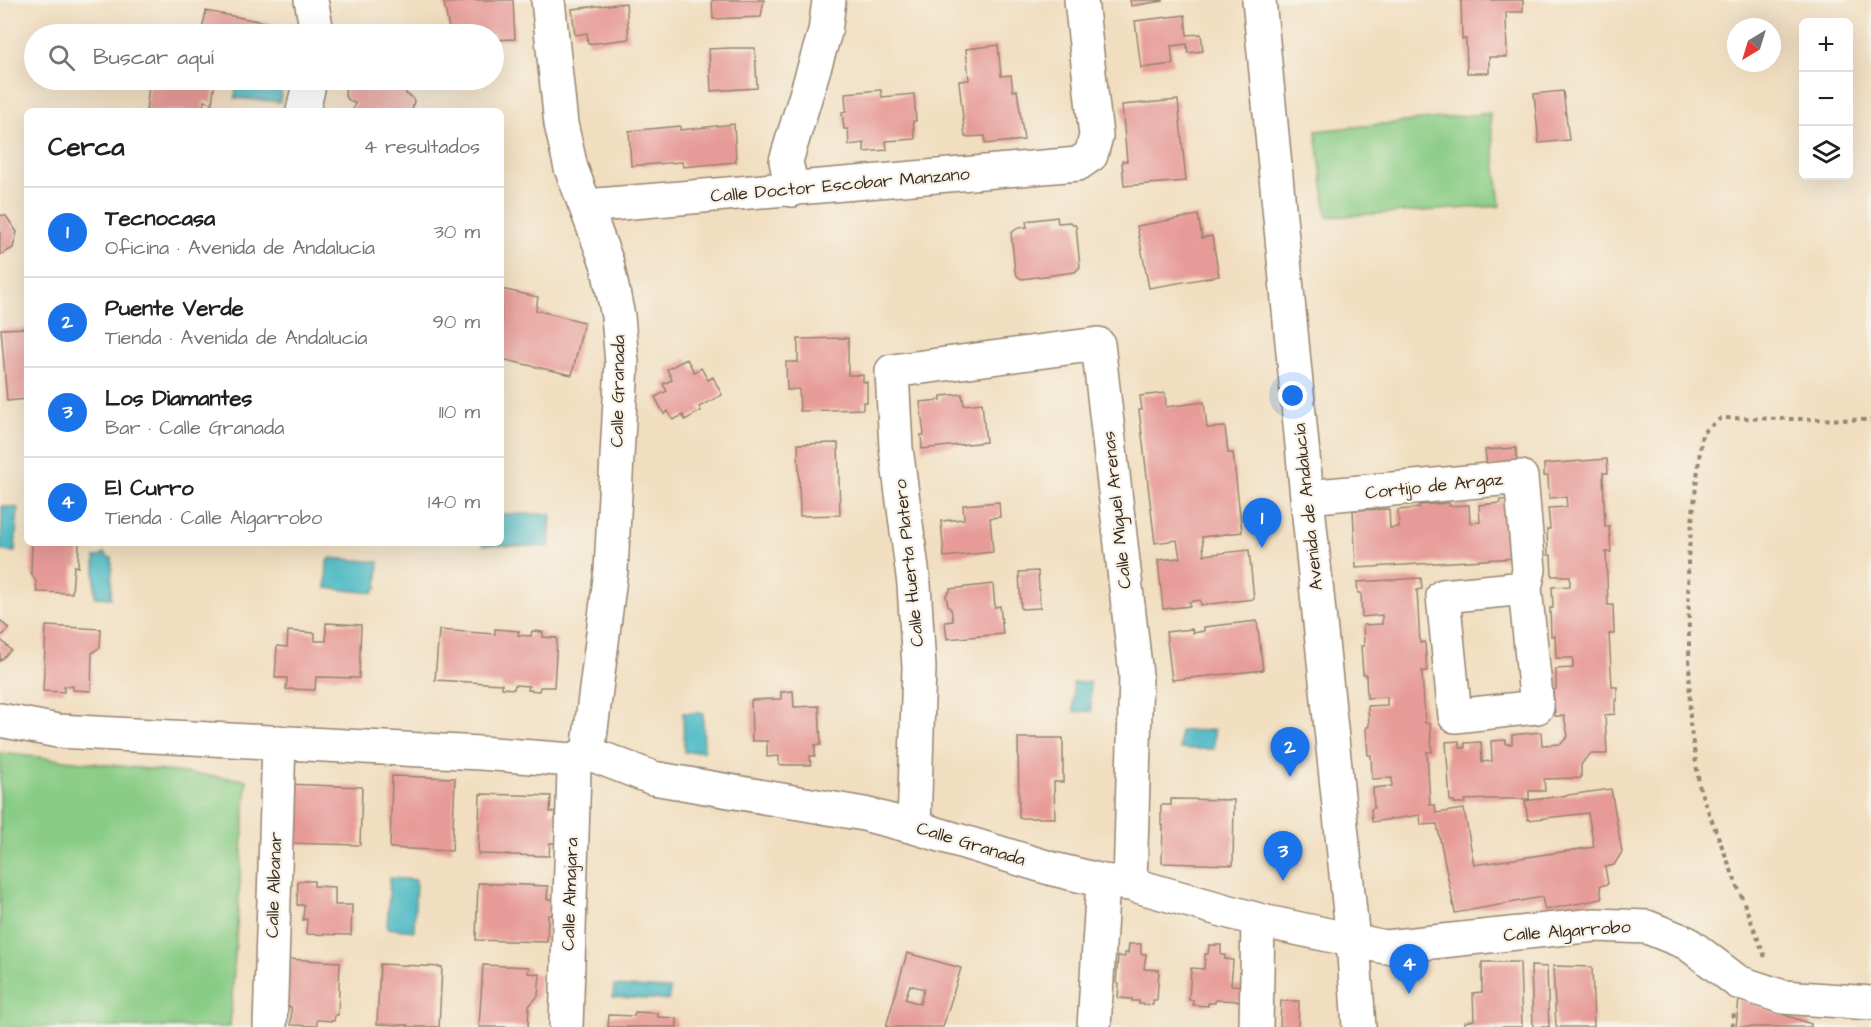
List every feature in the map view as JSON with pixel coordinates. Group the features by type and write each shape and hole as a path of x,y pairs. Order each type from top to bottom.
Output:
{"street":[{"path":"311,0 316,24"},
{"name":"Calle Granada","path":"549,0 561,124 571,168 607,263 618,316 622,363 611,570 580,757"},
{"path":"792,190 786,161 825,32 829,0"},
{"name":"Calle Doctor Escobar Manzano","path":"586,206 1078,164 1091,155 1096,136 1081,0"},
{"name":"Avenida de Andalucía","path":"1259,0 1306,497 1353,941 1359,1027"},
{"path":"304,108 308,90"},
{"name":"Calle Miguel Arenas","path":"892,371 1098,344 1136,675 1116,882"},
{"name":"Calle Huerta Platero","path":"892,371 896,448 915,584 919,667 914,827"},
{"name":"Cortijo de Argaz","path":"1306,497 1521,477 1529,570 1525,588"},
{"name":"Calle Granada","path":"0,720 58,730 580,757 653,778 864,814 1053,869 1116,882 1258,920 1353,941"},
{"name":"Calle Albanar","path":"270,1027 279,742"},
{"name":"Calle Almajara","path":"566,1027 574,771 580,757"},
{"path":"1094,1027 1116,882"},
{"path":"1256,1027 1258,920"},
{"name":"Calle Algarrobo","path":"1353,941 1385,947 1595,925 1647,927 1688,943 1738,982 1752,987 1783,997 1871,1003"}],"path":[{"path":"1752,987 1766,960 1700,790 1690,723 1688,558 1702,433 1721,418 1871,420"}],"green space":[{"path":"1490,113 1500,206 1327,217 1316,131"},
{"path":"0,753 247,780 230,1027 0,1027"}],"water":[{"path":"236,90 281,90 280,102 235,98"},
{"path":"2,506 18,508 15,552 1,551"},
{"path":"504,514 551,514 549,547 504,546"},
{"path":"104,553 112,558 111,598 95,597 95,557 100,557"},
{"path":"330,558 379,562 377,589 374,589 374,593 326,588 327,561 330,561"},
{"path":"1090,682 1091,711 1074,712 1073,683"},
{"path":"683,713 703,713 704,751 684,752"},
{"path":"1214,730 1214,749 1180,749 1180,731"},
{"path":"390,878 416,880 414,931 387,928"},
{"path":"614,986 670,989 669,1000 613,997"}],"building":[{"path":"465,0 513,0 515,39 504,40 504,24 448,24 444,3 465,2"},
{"path":"712,0 764,0 761,17 713,19"},
{"path":"1130,0 1163,0 1163,1 1131,6"},
{"path":"1461,0 1523,0 1523,12 1506,12 1507,57 1489,57 1489,73 1467,73 1466,39 1462,39"},
{"path":"626,3 629,39 588,44 587,33 575,35 572,9"},
{"path":"206,11 274,24 203,24"},
{"path":"1185,15 1187,35 1201,34 1203,51 1188,53 1187,44 1171,46 1173,64 1141,68 1135,21"},
{"path":"998,45 1001,76 1011,75 1013,91 1017,90 1024,140 985,144 985,136 965,137 959,81 969,80 966,49"},
{"path":"755,48 757,88 711,91 709,49"},
{"path":"148,90 214,90 212,103 204,101 203,108 146,108"},
{"path":"345,90 406,90 406,94 414,101 413,108 354,108 355,103 345,96"},
{"path":"881,90 882,97 914,94 915,139 886,141 887,150 864,152 864,143 849,145 848,129 844,129 842,112 846,111 845,93"},
{"path":"1563,91 1569,140 1539,143 1534,94"},
{"path":"1178,100 1186,181 1124,186 1122,161 1127,161 1122,105"},
{"path":"734,124 736,162 683,167 682,162 631,166 629,131 680,126 680,130"},
{"path":"0,215 6,216 17,232 13,248 0,255"},
{"path":"1198,215 1202,238 1212,236 1219,276 1149,288 1137,226"},
{"path":"1057,217 1058,223 1070,222 1076,226 1080,267 1075,272 1022,279 1018,277 1015,271 1011,233 1018,228 1027,227 1026,221"},
{"path":"504,290 538,297 536,310 584,322 572,375 504,360"},
{"path":"24,328 24,399 7,401 1,329"},
{"path":"848,338 848,375 863,375 863,382 867,382 867,402 863,402 863,409 800,411 799,389 787,390 786,362 798,362 798,339"},
{"path":"687,359 694,372 701,368 708,380 713,377 722,395 699,407 701,411 685,420 683,415 673,420 668,411 664,414 655,397 667,391 663,384 672,380 667,369"},
{"path":"1165,393 1166,407 1204,402 1207,428 1225,427 1228,453 1233,453 1242,532 1202,537 1204,555 1249,550 1254,599 1201,605 1200,600 1189,602 1190,606 1163,609 1158,560 1180,558 1177,540 1155,543 1139,410 1142,410 1140,396"},
{"path":"962,394 964,405 982,403 986,442 922,449 921,435 924,435 920,402 941,400 941,396"},
{"path":"838,443 840,515 800,516 798,444"},
{"path":"1516,448 1517,466 1487,468 1485,450"},
{"path":"1607,459 1608,473 1603,473 1605,527 1609,526 1611,552 1606,552 1608,605 1613,605 1614,634 1609,634 1612,687 1617,687 1617,701 1615,701 1615,714 1605,715 1607,754 1591,754 1586,758 1581,765 1581,778 1544,779 1545,791 1529,791 1529,799 1465,800 1465,803 1454,803 1450,801 1446,742 1459,741 1460,748 1465,748 1465,743 1481,742 1482,762 1492,761 1491,741 1506,740 1506,744 1512,744 1512,735 1541,732 1542,745 1561,744 1568,736 1564,716 1555,716 1553,690 1556,689 1556,669 1573,668 1573,658 1556,658 1555,636 1551,636 1550,608 1553,608 1552,587 1570,586 1570,576 1552,576 1547,529 1550,529 1548,508 1567,507 1566,497 1549,498 1548,476 1544,476 1544,464"},
{"path":"1500,500 1513,500 1516,558 1356,568 1353,510 1389,509 1390,528 1399,527 1398,510 1419,508 1419,505 1449,503 1449,506 1469,505 1470,523 1480,522 1479,505 1500,503"},
{"path":"999,502 1000,517 990,518 993,552 944,557 941,521 964,519 963,505"},
{"path":"32,546 79,546 78,567 74,566 72,593 37,592 36,582 31,573"},
{"path":"1038,571 1040,608 1021,609 1019,572"},
{"path":"1421,578 1422,589 1417,590 1420,643 1425,642 1427,671 1422,671 1425,723 1430,724 1432,752 1427,752 1430,805 1435,805 1436,813 1464,809 1474,865 1594,847 1588,813 1528,820 1525,801 1611,789 1622,852 1614,865 1605,867 1608,884 1600,886 1602,899 1545,910 1542,897 1455,913 1437,824 1421,825 1420,815 1372,822 1373,788 1392,786 1392,778 1372,779 1366,727 1369,727 1368,706 1387,705 1387,697 1367,698 1361,646 1364,646 1363,625 1382,624 1382,615 1362,617 1361,593 1358,593 1357,582"},
{"path":"993,584 995,607 1000,606 1003,634 947,639 945,622 953,621 946,595 950,589"},
{"path":"0,620 9,629 0,637"},
{"path":"1257,621 1263,670 1172,680 1166,632 1192,629 1193,633 1204,631 1204,627"},
{"path":"326,623 361,625 359,678 316,677 315,690 286,689 287,678 275,678 277,646 287,647 288,631 315,633 315,641 326,641"},
{"path":"46,626 101,629 100,647 92,653 91,691 73,690 73,686 64,686 64,692 43,691"},
{"path":"495,629 519,631 518,635 531,636 532,631 543,632 543,637 557,638 554,687 540,687 539,691 528,690 529,686 515,685 514,689 502,688 502,684 435,680 439,630 495,634"},
{"path":"0,639 11,650 0,661"},
{"path":"793,691 794,707 819,706 821,745 815,745 815,756 810,756 811,765 779,765 779,756 767,757 767,741 752,741 751,700 781,699 781,692"},
{"path":"1018,738 1063,738 1063,782 1054,782 1055,818 1019,818"},
{"path":"392,776 455,778 452,851 390,848"},
{"path":"285,784 362,787 360,845 283,843"},
{"path":"480,794 551,796 550,812 557,812 556,843 550,843 549,856 478,854"},
{"path":"1171,799 1234,800 1233,865 1162,863 1161,805 1171,805"},
{"path":"298,881 314,881 314,886 335,887 335,905 352,905 351,935 306,934 307,919 303,920 304,905 297,905"},
{"path":"478,883 548,886 547,899 554,899 553,915 548,915 547,942 476,940"},
{"path":"1129,944 1141,944 1141,954 1146,954 1144,969 1159,970 1157,1000 1153,1000 1153,1005 1118,998 1119,984 1116,983 1118,956 1125,957"},
{"path":"1209,945 1221,945 1221,955 1225,955 1225,959 1233,960 1231,985 1246,986 1245,1001 1215,1000 1215,1003 1208,1003 1208,1006 1193,1005 1193,1000 1189,1000 1191,968 1204,969 1205,954 1208,954"},
{"path":"907,953 961,968 943,1027 886,1027","holes":["910,985 924,989 920,1004 905,999"]},
{"path":"287,959 340,962 338,1015 335,1015 334,1021 317,1020 317,1026 291,1025 291,1007 281,1006"},
{"path":"1482,962 1520,962 1522,1027 1465,1027 1465,1022 1474,1020 1473,993 1482,992"},
{"path":"380,964 442,967 439,1027 377,1024"},
{"path":"483,965 529,967 528,973 540,974 538,996 529,1006 528,1027 479,1027"},
{"path":"1531,966 1547,967 1549,1027 1533,1027"},
{"path":"1553,966 1592,967 1594,1027 1556,1027"},
{"path":"1739,999 1811,1024 1811,1027 1736,1027"},
{"path":"1281,1001 1299,1001 1298,1027 1280,1027"},
{"path":"635,1012 658,1013 658,1017 677,1018 677,1027 608,1027 609,1015 634,1016"}],"place":[{"name":"Tecnocasa","path":"1262,548"},
{"name":"Puente Verde","path":"1290,777"},
{"name":"Los Diamantes","path":"1283,881"},
{"name":"El Curro","path":"1409,994"}]}
